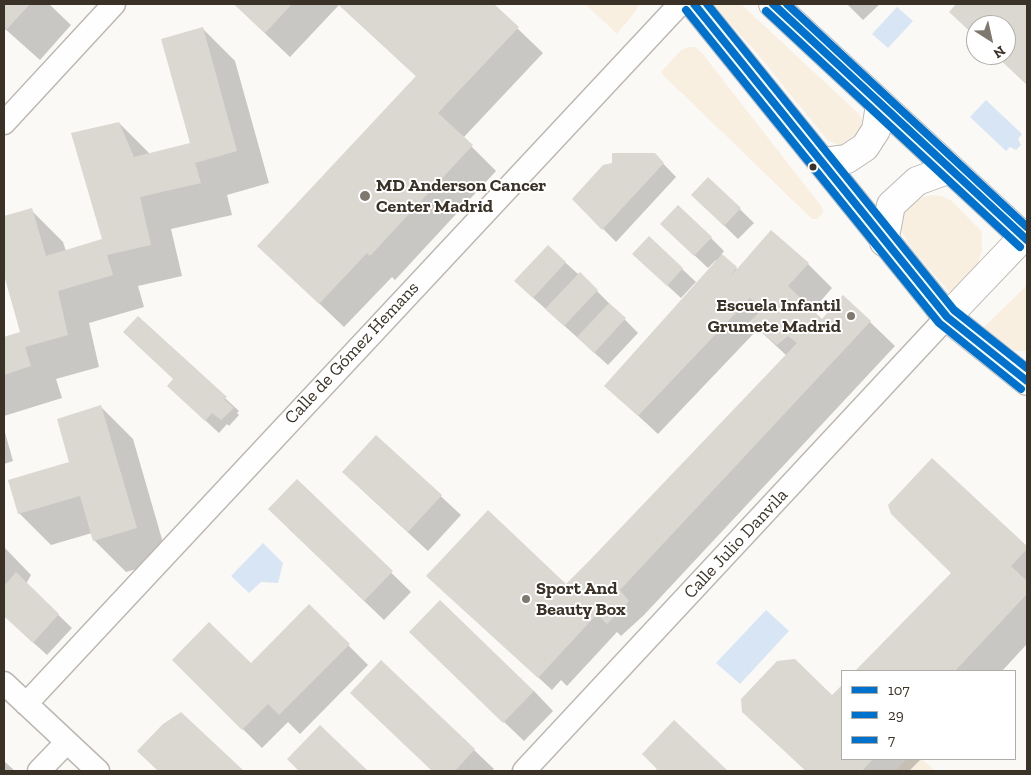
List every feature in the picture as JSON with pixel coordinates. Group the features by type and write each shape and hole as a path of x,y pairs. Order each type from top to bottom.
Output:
{"main road":[{"path":"694,4 823,162 884,242 947,317 1023,373"},
{"path":"773,4 880,105 1026,236 947,317"},
{"path":"823,162 847,158 865,147 876,130 880,105"},
{"path":"884,242 891,205 917,181 950,169"}],"street":[{"path":"4,123 114,4"},
{"name":"Calle de Gómez Hemans","path":"26,704 680,4"},
{"name":"Calle Julio Danvila","path":"524,771 947,317"},
{"path":"4,683 98,771"},
{"path":"39,771 67,742"}],"shaded area":[{"path":"585,4 639,4 636,11 617,34"},
{"path":"712,4 741,4 859,114 863,121 863,131 849,145 840,146 828,141 756,52"},
{"path":"695,47 702,53 822,207 823,213 817,219 812,219 662,74 662,71 681,50"},
{"path":"932,195 942,196 952,201 982,232 982,250 976,271 952,295 912,249 901,230 906,210 923,197"},
{"path":"1027,285 1027,351 1015,351 999,342 983,328"},
{"path":"906,760 923,760 935,771 895,771"}],"water":[{"path":"897,7 913,21 888,48 872,34"},
{"path":"986,100 1022,134 1018,139 1021,145 1016,150 1010,147 1006,151 970,117"},
{"path":"263,543 283,563 278,583 261,582 249,593 231,576"},
{"path":"766,610 789,631 740,684 716,663"}],"building":[{"path":"4,4 30,4 7,29 4,27"},
{"path":"234,4 292,4 265,33"},
{"name":"MD Anderson Cancer Center Madrid","path":"338,4 494,4 519,27 438,113 473,145 370,256 367,253 319,304 257,246 416,76"},
{"path":"956,4 1027,4 1027,85 1006,65 1016,65 1016,15 966,15 966,28 949,12"},
{"path":"203,27 237,151 195,163 201,183 140,197 151,245 107,255 113,275 58,291 68,335 25,347 31,366 4,375 4,337 20,332 4,275 4,216 32,208 46,256 102,239 71,133 119,122 134,157 190,143 161,39"},
{"path":"612,153 655,153 664,163 602,230 572,199 603,165 612,163"},
{"path":"708,177 741,208 724,226 691,195"},
{"path":"678,205 712,237 694,256 660,224"},
{"path":"771,230 809,263 788,286 822,319 843,295 871,321 620,590 629,601 607,624 597,614 538,678 426,576 488,510 566,584 589,561 797,343 788,336 777,345 749,322 763,309 750,298 638,416 604,386 722,254 737,267 730,277"},
{"path":"649,236 683,268 667,286 632,254"},
{"path":"548,245 566,262 533,298 514,281"},
{"path":"580,272 598,290 564,326 545,309"},
{"path":"609,303 626,318 594,353 577,337"},
{"path":"138,316 227,397 224,399 234,408 221,420 212,413 205,421 167,386 173,379 123,332"},
{"path":"101,405 137,528 93,541 80,496 18,514 8,480 69,462 57,419"},
{"path":"376,435 442,495 408,532 342,472"},
{"path":"932,458 1027,546 1027,549 1011,566 1027,581 1027,594 956,670 856,670 951,573 891,514 888,505"},
{"path":"297,479 393,571 364,601 268,509"},
{"path":"16,572 59,614 33,643 4,616 4,586"},
{"path":"440,600 534,691 503,723 409,632"},
{"path":"309,604 350,644 279,715 268,704 242,730 172,660 209,622 251,663"},
{"path":"795,659 832,695 841,686 841,760 872,760 862,771 806,771 742,712 741,699 777,661"},
{"path":"381,660 475,749 455,771 432,771 350,693"},
{"path":"181,712 244,771 158,771 137,751 163,724"},
{"path":"674,720 728,771 655,771 657,769 642,754"},
{"path":"320,725 368,771 299,771 287,759"}],"transit line":[{"name":"107","path":"694,4 947,317 1027,381"},
{"name":"7","path":"707,4 954,310 1027,368"},
{"name":"107","path":"773,4 1027,240"},
{"name":"7","path":"787,4 1027,227"},
{"name":"29","path":"686,10 939,323 1021,389"},
{"name":"29","path":"766,11 1020,247"}],"place":[{"name":"MD Anderson Cancer Center Madrid","path":"365,196"},
{"name":"Escuela Infantil Grumete Madrid","path":"851,316"},
{"name":"Sport And Beauty Box","path":"526,599"}]}
